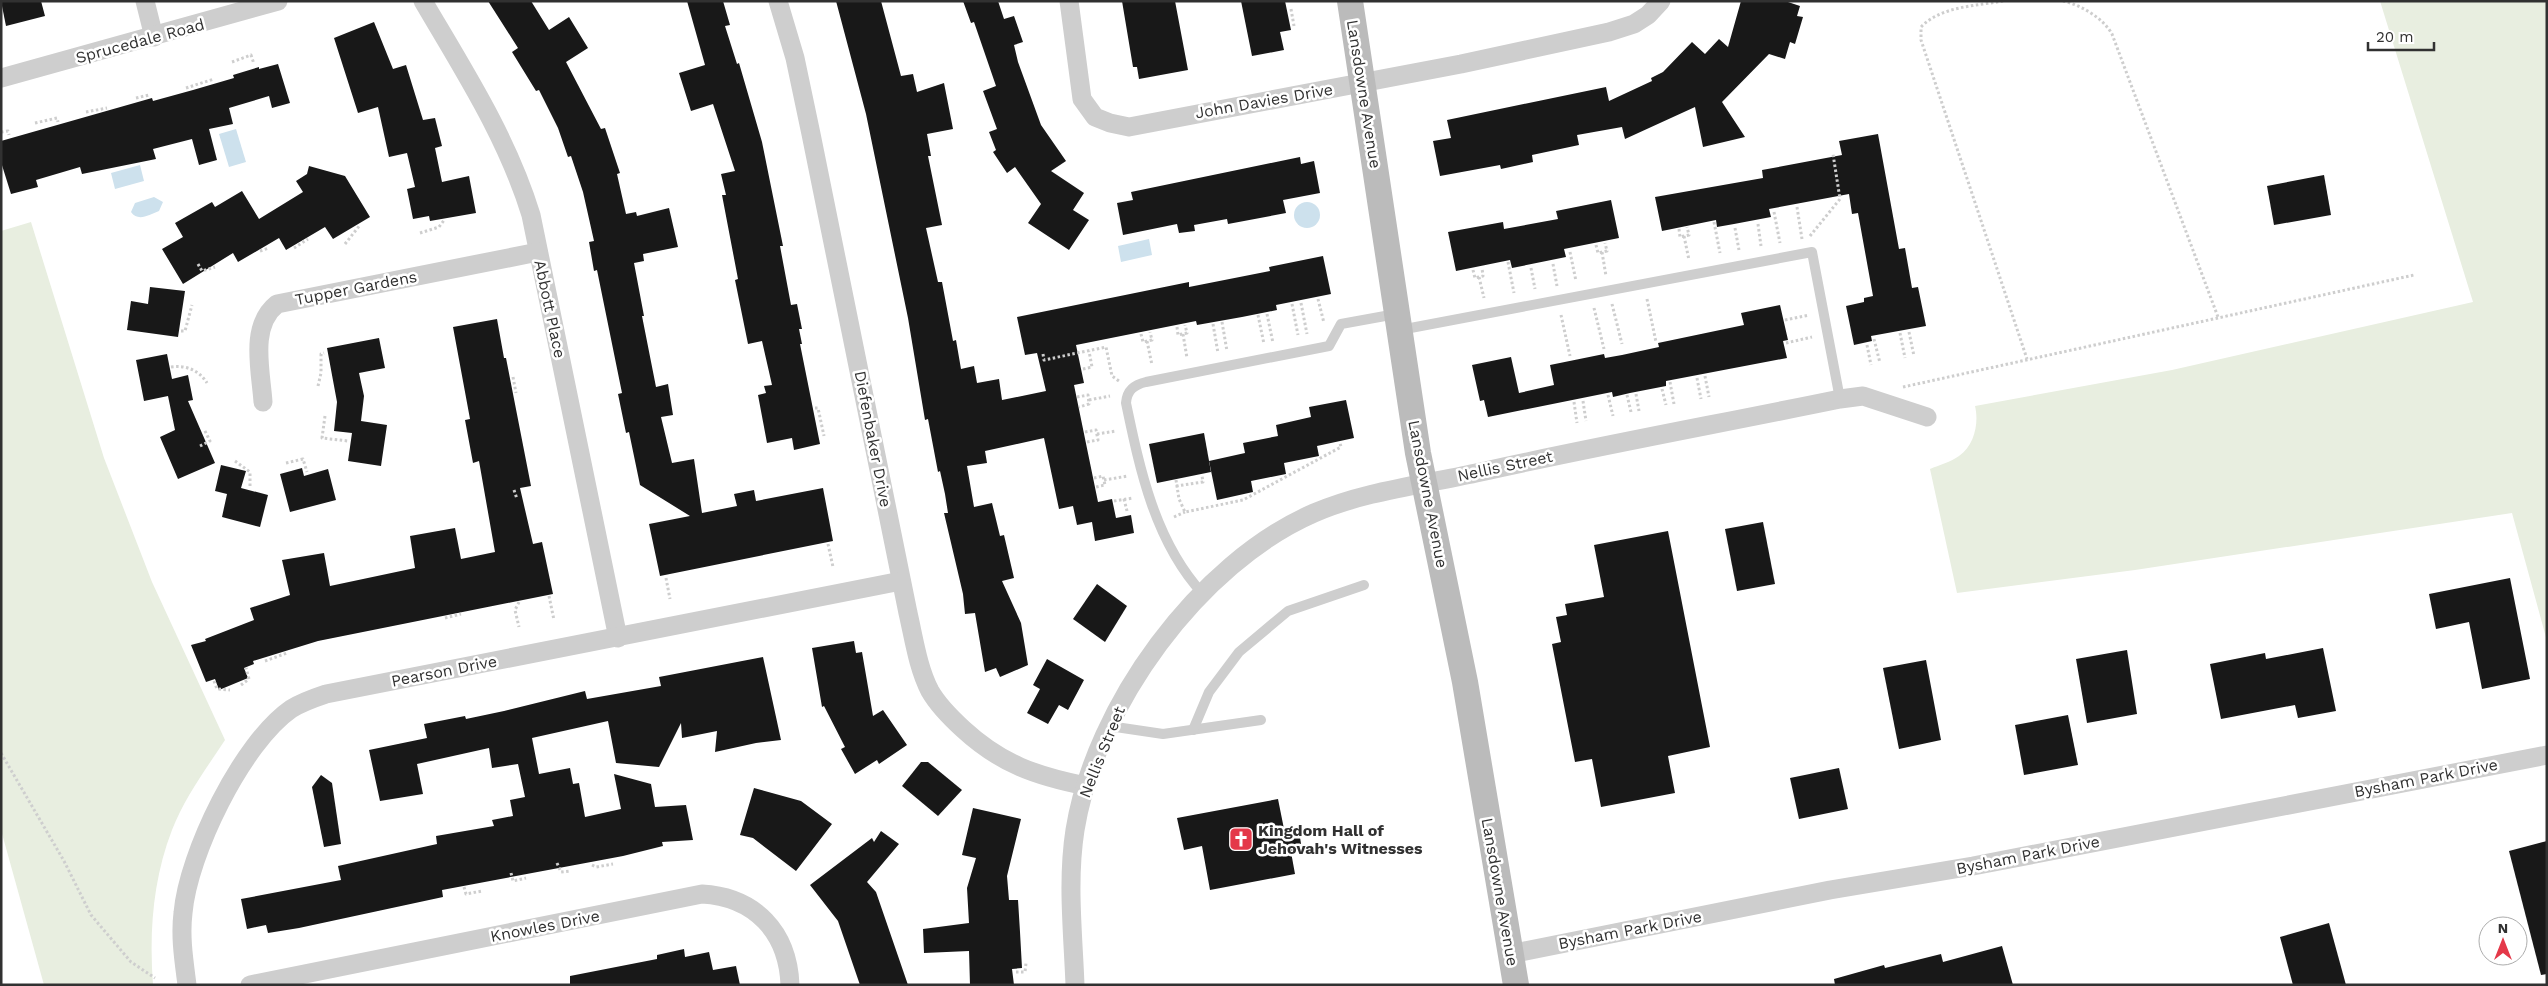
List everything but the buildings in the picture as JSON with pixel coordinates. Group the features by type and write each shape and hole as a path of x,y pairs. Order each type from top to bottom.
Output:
{"main road":[{"name":"Lansdowne Avenue","path":"1350,1 1397,323 1465,682 1516,985"}],"street":[{"path":"145,1 154,37"},
{"name":"Sprucedale Road","path":"1,78 278,1"},
{"name":"Abbott Place","path":"423,1 468,76 508,150 520,178 531,215 618,638"},
{"name":"Diefenbaker Drive","path":"778,1 796,62 836,249 901,581 917,654 926,681 930,691 950,716 998,758 1043,776 1086,786"},
{"name":"John Davies Drive","path":"1069,1 1082,99 1095,116 1110,123 1129,126 1361,84 1609,32 1634,24 1648,15 1661,1"},
{"name":"Tupper Gardens","path":"263,402 260,330 269,310 276,304 538,252"},
{"name":"Nellis Street","path":"1075,985 1071,884 1072,856 1079,810 1109,726 1136,677 1155,649 1221,576 1278,532 1313,514 1367,496 1613,442 1840,400 1863,396 1928,417"},
{"name":"Pearson Drive","path":"187,985 182,950 183,911 199,846 211,819 263,737 291,710 308,700 326,694 901,581"},
{"name":"Bysham Park Drive","path":"1510,954 1830,890 1982,865 2547,755"},
{"name":"Knowles Drive","path":"250,985 704,894 720,896 738,902 764,919 782,945 788,960 790,985"}],"lane":[{"path":"1203,594 1185,575 1170,546 1141,473 1126,403 1128,392 1138,384 1329,346 1341,324 1397,323 1487,314 1812,252 1840,400"},
{"path":"1193,730 1209,692 1240,652 1288,611 1364,585"},
{"path":"1109,726 1163,734 1262,720"}],"path":[{"path":"2003,1 1951,11 1930,18 1922,27 1922,40 2027,359"},
{"path":"2063,1 2102,20 2116,43 2218,317"},
{"path":"1291,9 1294,26"},
{"path":"232,62 251,55 254,64"},
{"path":"186,88 214,79"},
{"path":"136,98 149,95"},
{"path":"86,112 107,108"},
{"path":"35,123 57,118 58,122"},
{"path":"1,132 8,131 9,135"},
{"path":"1802,238 1812,236 1840,199 1833,154"},
{"path":"1797,207 1805,254"},
{"path":"1774,212 1783,258"},
{"path":"420,233 439,227 445,219"},
{"path":"1714,222 1723,269"},
{"path":"1758,224 1764,261"},
{"path":"345,244 360,225"},
{"path":"1679,229 1680,237 1689,235 1687,227"},
{"path":"1735,228 1742,265"},
{"path":"1684,236 1692,275"},
{"path":"294,248 308,239"},
{"path":"1596,245 1598,253 1607,251 1605,243"},
{"path":"260,251 269,248"},
{"path":"1570,252 1579,297"},
{"path":"1602,252 1622,344"},
{"path":"1508,262 1517,308"},
{"path":"198,264 202,271 215,267"},
{"path":"1473,270 1475,278 1483,276 1482,268"},
{"path":"1902,388 2414,275"},
{"path":"1479,277 1487,314"},
{"path":"1644,284 1656,342"},
{"path":"1591,294 1604,349"},
{"path":"1558,301 1570,356"},
{"path":"1301,302 1305,350"},
{"path":"1292,304 1305,350"},
{"path":"181,331 185,331 192,305"},
{"path":"1785,320 1823,312"},
{"path":"1267,314 1271,357"},
{"path":"1258,315 1271,357"},
{"path":"1222,322 1226,366"},
{"path":"1213,324 1226,366"},
{"path":"1177,327 1178,335 1187,333 1185,325"},
{"path":"1141,334 1143,342 1152,340 1150,332"},
{"path":"1909,332 1914,356"},
{"path":"1900,333 1905,358"},
{"path":"1183,334 1190,373"},
{"path":"1786,343 1828,334"},
{"path":"1874,339 1880,363"},
{"path":"1106,341 1112,376 1128,392"},
{"path":"1147,341 1155,380"},
{"path":"1096,343 1097,349"},
{"path":"1866,344 1871,365"},
{"path":"1070,348 1071,354"},
{"path":"1043,354 1044,360 1106,348"},
{"path":"1060,350 1062,357"},
{"path":"1083,369 1092,367 1088,351"},
{"path":"318,386 321,373 321,354 324,353"},
{"path":"171,367 181,366 194,370 202,375 207,383"},
{"path":"1705,376 1709,397"},
{"path":"513,377 516,393"},
{"path":"1697,378 1701,399"},
{"path":"1670,382 1674,404"},
{"path":"1662,389 1666,405"},
{"path":"1089,400 1128,392"},
{"path":"1636,394 1639,411"},
{"path":"1077,397 1088,395 1089,404 1079,406"},
{"path":"1608,395 1613,416"},
{"path":"1627,395 1630,412"},
{"path":"1583,401 1586,421"},
{"path":"1574,402 1578,423"},
{"path":"815,408 818,408 824,436"},
{"path":"325,416 322,438 348,441"},
{"path":"200,446 210,442 204,429"},
{"path":"1085,432 1096,430 1098,440 1087,442"},
{"path":"1176,480 1179,499 1185,512 1242,498 1267,487 1275,480 1300,469 1308,462 1341,447 1340,442"},
{"path":"1332,445 1332,452"},
{"path":"286,463 303,459 307,472"},
{"path":"235,462 250,472 250,487"},
{"path":"1299,463 1300,469"},
{"path":"1104,480 1141,473"},
{"path":"1094,478 1104,476 1105,485 1096,487"},
{"path":"1176,486 1203,482 1202,476"},
{"path":"1193,477 1194,483"},
{"path":"1266,480 1267,487"},
{"path":"514,490 517,499"},
{"path":"1124,499 1127,511"},
{"path":"828,544 833,567"},
{"path":"666,578 670,599"},
{"path":"549,596 554,620"},
{"path":"519,602 515,610 519,627"},
{"path":"445,618 461,614"},
{"path":"265,661 287,654"},
{"path":"241,685 248,679 246,668"},
{"path":"214,681 217,689 230,690"},
{"path":"1,753 64,862 91,914 131,962 155,978"},
{"path":"557,862 558,871 570,871"},
{"path":"592,865 596,867 613,864"},
{"path":"512,873 513,881 526,878"},
{"path":"464,888 466,894 482,891"},
{"path":"1016,972 1025,972 1026,963"}],"shaded area":[{"path":"2380,1 2547,1 2547,641 2512,513 2135,570 1957,593 1930,469 1956,458 1969,446 1976,426 1975,406 2172,370 2473,302"},
{"path":"31,222 104,458 152,582 225,740 183,806 172,830 160,867 152,926 153,985 44,985 1,830 1,231"}],"water":[{"path":"236,129 246,162 229,167 219,134"},
{"path":"140,165 144,181 115,189 111,173"},
{"path":"154,197 163,202 159,211 140,217 131,212 135,203"},
{"path":"1307,202 1316,206 1320,215 1316,224 1307,228 1298,224 1294,215 1298,206"},
{"path":"1149,239 1152,255 1121,262 1118,246"}],"place":[{"name":"Kingdom Hall of Jehovah's Witnesses","path":"1241,839"}]}
